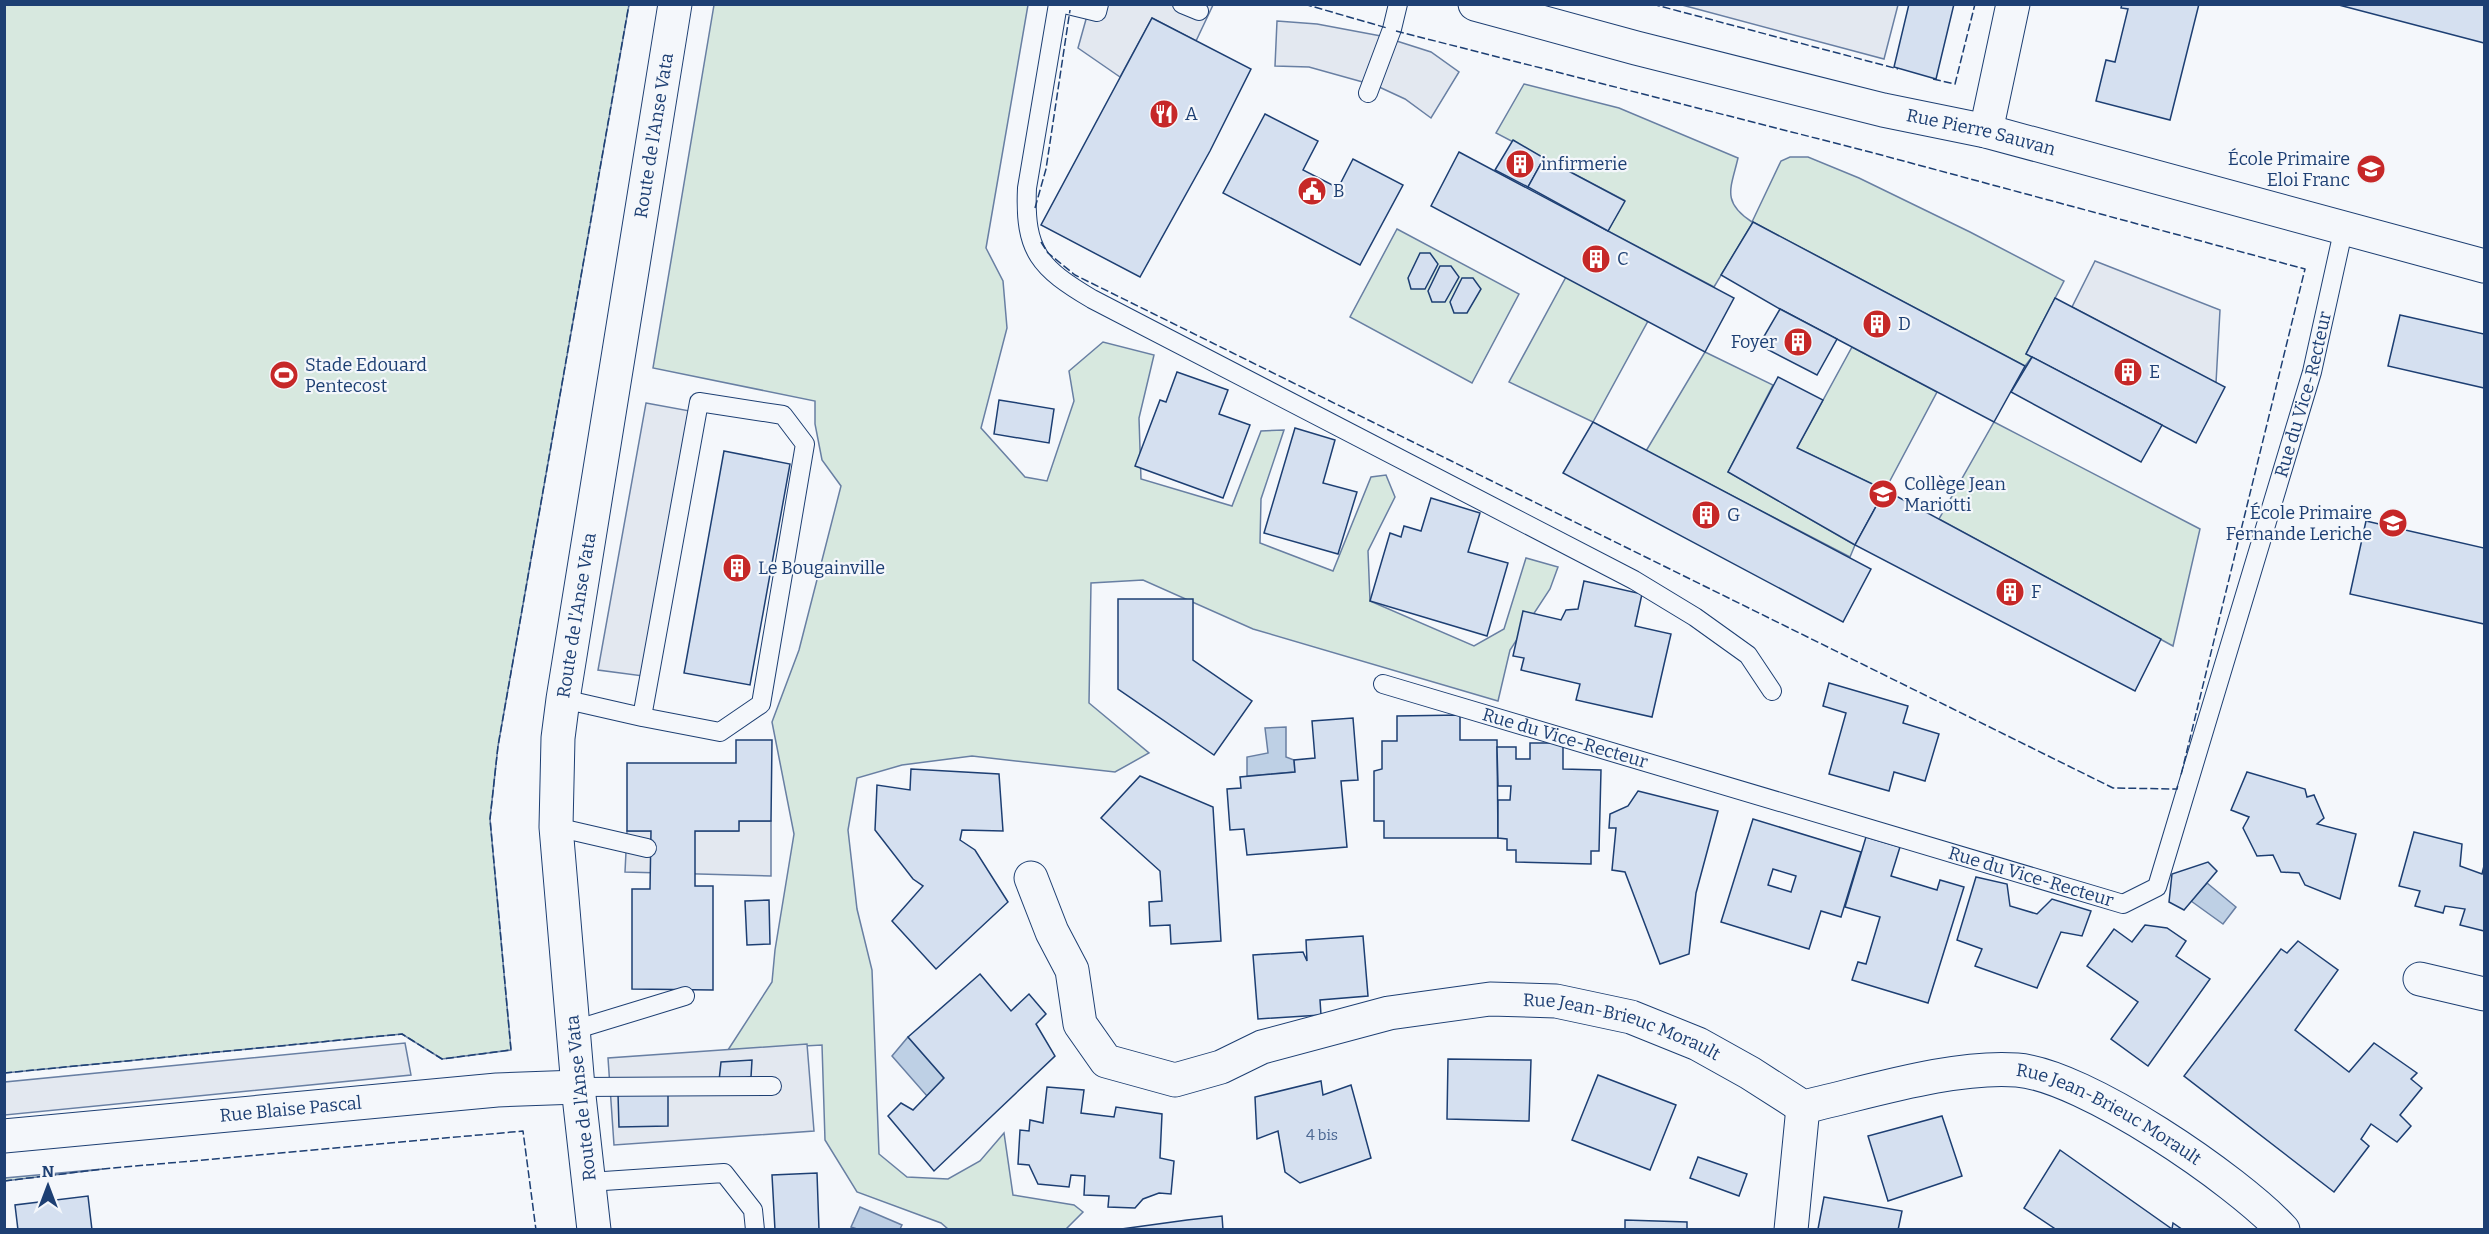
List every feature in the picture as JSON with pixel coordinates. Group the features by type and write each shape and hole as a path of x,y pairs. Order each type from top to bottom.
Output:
{"street":[{"name":"Route de l'Anse Vata","path":"594,1230 578,1087 556,827 558,738 675,4"},
{"name":"Rue Pierre Sauvan","path":"1475,4 1527,11 1883,110 1986,131 2484,266"},
{"path":"1986,131 2013,4"},
{"name":"Rue Jean-Brieuc Morault","path":"1031,878 1052,932 1072,970 1080,1024 1106,1061 1175,1080 1221,1067 1262,1047 1389,1013 1490,999 1557,1001 1631,1017 1698,1044 1750,1073 1803,1107 1963,1072 2018,1070 2058,1081 2098,1098 2187,1153 2267,1212 2283,1230"},
{"path":"2420,979 2484,994"},
{"name":"Rue Blaise Pascal","path":"4,1136 497,1090 578,1087"},
{"path":"1791,1230 1803,1107"}],"lane":[{"path":"1058,4 1026,197 1026,216 1030,233 1036,253 1046,268 1092,299 1634,580 1695,617 1748,655 1772,691"},
{"path":"1064,4 1097,12 1099,4"},
{"path":"1368,93 1392,29 1398,4"},
{"name":"Rue du Vice-Recteur","path":"1383,684 2123,904 2157,887 2312,372 2344,227"},
{"path":"563,699 642,717 720,732 761,705 805,444 783,415 699,402 642,717"},
{"path":"556,827 647,848"},
{"path":"574,1030 685,996"},
{"path":"578,1087 772,1086"},
{"path":"589,1182 724,1173 753,1210 754,1230"}],"shaded area":[{"name":"Stade Edouard Pentecost","path":"5,4 629,5 498,746 490,819 511,1050 442,1059 402,1034 5,1073"},
{"path":"1898,4 1884,59 1682,5"},
{"path":"714,5 1028,5 986,248 1003,281 1007,328 981,428 1025,477 1047,481 1074,401 1069,371 1103,342 1154,355 1139,418 1141,479 1232,506 1261,431 1284,430 1261,499 1260,543 1333,571 1371,477 1386,475 1395,497 1368,551 1370,601 1474,646 1504,629 1526,558 1558,567 1550,589 1510,650 1498,701 1253,629 1143,580 1091,583 1089,703 1149,753 1115,772 972,756 902,765 857,778 848,830 857,909 872,970 879,1154 907,1177 948,1179 980,1161 1004,1133 1013,1195 1074,1205 1083,1212 1066,1229 948,1229 941,1223 857,1192 825,1140 822,1045 728,1050 772,982 794,834 772,722 799,650 841,486 822,460 815,424 815,401 653,368"},
{"path":"1090,5 1213,5 1196,41 1152,18 1120,77 1078,48"},
{"path":"1277,21 1317,24 1381,36 1431,52 1459,72 1431,118 1405,99 1377,86 1309,67 1275,66"},
{"path":"1524,84 1619,108 1738,158 1731,186 1732,201 1742,215 1752,222 1781,161 1790,157 1808,157 1859,178 2064,281 2026,354 2032,357 2025,366 1753,222 1714,287 1608,231 1624,200 1496,133"},
{"path":"1397,229 1519,294 1472,383 1350,317"},
{"path":"2095,261 2220,310 2216,383 2072,307"},
{"path":"1566,277 1648,321 1593,422 1509,382"},
{"path":"1852,347 1937,392 1885,490 1797,448"},
{"path":"1705,352 1773,385 1728,472 1855,545 1850,557 1646,451"},
{"path":"646,403 690,411 643,676 598,670"},
{"path":"1994,422 2200,529 2173,646 1939,519"},
{"path":"739,821 771,821 771,876 625,872 627,831 738,831"},
{"path":"405,1043 411,1075 5,1115 5,1082"},
{"path":"807,1044 814,1131 614,1145 608,1058"},
{"path":"103,1169 5,1181 5,1178"}],"water":[{"path":"1286,727 1286,757 1294,760 1295,772 1247,776 1247,757 1268,753 1265,728"},
{"path":"2207,883 2236,907 2223,924 2191,901"},
{"path":"908,1037 944,1078 927,1096 892,1056"},
{"path":"860,1207 902,1225 900,1229 851,1227"}],"building":[{"path":"1909,4 1954,4 1936,79 1894,67"},
{"path":"2122,4 2199,4 2170,120 2096,101 2106,60 2115,62 2128,9 2121,8"},
{"path":"2335,4 2484,4 2484,43"},
{"name":"A","path":"1152,18 1251,69 1210,151 1140,277 1041,225"},
{"name":"B","path":"1265,114 1318,141 1303,170 1338,188 1353,159 1403,185 1360,265 1223,193"},
{"name":"infirmerie","path":"1513,140 1544,158 1528,187 1495,170"},
{"name":"C","path":"1459,152 1734,298 1705,352 1431,206"},
{"path":"1544,158 1625,201 1608,231 1528,187"},
{"name":"D","path":"1753,222 2025,366 1994,422 1780,309 1721,275"},
{"path":"1420,253 1430,253 1438,264 1425,289 1411,289 1408,278"},
{"path":"1440,266 1451,266 1459,277 1445,302 1432,302 1428,291"},
{"path":"1462,278 1473,278 1481,289 1467,313 1454,313 1450,302"},
{"name":"E","path":"2055,298 2225,387 2196,443 2026,354"},
{"name":"Foyer","path":"1780,309 1837,339 1817,375 1759,345"},
{"path":"2400,315 2484,334 2484,388 2388,366"},
{"path":"2032,357 2162,425 2141,462 2011,392"},
{"path":"1177,372 1228,390 1219,414 1250,425 1223,498 1135,466 1160,400 1166,402"},
{"path":"1778,377 1823,400 1797,448 1885,490 1855,545 1728,472"},
{"path":"999,400 1054,409 1049,443 994,434"},
{"name":"G","path":"1593,422 1871,569 1843,622 1563,473"},
{"path":"1295,428 1335,440 1323,483 1357,492 1338,554 1264,533"},
{"name":"Le Bougainville","path":"724,451 790,464 750,685 684,673"},
{"name":"F","path":"1885,490 2161,639 2135,691 1855,545"},
{"path":"1431,498 1480,513 1468,552 1508,563 1487,636 1370,601 1390,533 1401,537 1404,526 1421,531"},
{"path":"2366,521 2484,548 2484,624 2350,594"},
{"path":"1584,581 1642,594 1635,626 1671,634 1652,717 1576,700 1580,684 1521,670 1524,658 1513,656 1523,611 1561,620 1566,610 1578,609"},
{"path":"1118,599 1193,599 1193,660 1252,701 1214,755 1118,689"},
{"path":"1829,683 1908,706 1903,723 1939,734 1925,781 1894,772 1889,791 1829,774 1846,713 1823,706"},
{"path":"1460,715 1460,740 1497,740 1498,838 1384,838 1384,821 1374,821 1374,771 1382,769 1382,741 1397,741 1397,716"},
{"path":"1353,718 1358,780 1341,781 1347,847 1247,855 1244,829 1230,830 1227,789 1241,788 1240,777 1295,772 1294,760 1315,758 1312,721"},
{"path":"736,740 772,740 771,821 739,821 739,831 695,831 695,886 713,886 713,990 632,989 632,889 650,889 651,831 627,831 627,763 736,763"},
{"path":"1530,743 1563,743 1563,769 1601,770 1599,851 1591,851 1591,864 1516,862 1516,850 1507,850 1507,839 1498,838 1498,800 1510,800 1511,786 1498,786 1497,747 1516,747 1516,759 1530,759"},
{"path":"911,769 999,774 1003,831 962,830 960,840 975,850 1008,902 936,969 892,921 923,886 913,879 875,830 877,785 910,790"},
{"path":"2247,772 2305,789 2307,797 2314,795 2324,818 2317,824 2356,834 2340,899 2305,885 2299,873 2281,872 2273,855 2257,856 2243,828 2249,817 2231,810"},
{"path":"1140,776 1213,807 1221,941 1171,944 1170,925 1150,926 1149,902 1162,901 1160,871 1101,818"},
{"path":"1638,791 1718,811 1696,893 1689,954 1660,964 1625,872 1612,870 1616,828 1609,828 1610,814 1628,806"},
{"path":"1753,819 1861,852 1841,917 1821,911 1809,949 1721,922","holes":["1773,869 1796,876 1791,892 1768,885"]},
{"path":"2414,832 2462,844 2460,866 2482,874 2484,866 2484,931 2460,925 2465,909 2445,906 2443,913 2415,906 2420,891 2399,886"},
{"path":"1866,837 1900,847 1891,876 1937,890 1940,880 1964,887 1928,1003 1852,980 1858,962 1866,964 1880,917 1845,907"},
{"path":"2208,862 2217,871 2184,910 2169,902 2172,874"},
{"path":"1976,877 2007,884 2010,906 2037,914 2052,899 2091,911 2082,936 2061,932 2037,988 1975,966 1982,949 1957,940"},
{"path":"769,900 770,944 747,945 745,901"},
{"path":"2145,925 2167,928 2186,941 2176,956 2210,979 2148,1066 2111,1039 2138,1002 2087,966 2114,929 2132,942"},
{"path":"1363,936 1368,996 1320,1000 1321,1015 1258,1019 1253,955 1303,952 1307,961 1306,940"},
{"path":"2298,941 2338,970 2295,1030 2349,1072 2374,1043 2417,1073 2411,1079 2422,1088 2400,1115 2411,1126 2397,1142 2371,1124 2361,1139 2369,1146 2334,1192 2184,1076 2281,949 2287,953"},
{"path":"980,974 1011,1011 1029,994 1046,1014 1036,1024 1055,1056 934,1171 888,1116 901,1103 913,1110 944,1078 908,1037"},
{"path":"1448,1059 1531,1060 1529,1121 1447,1119"},
{"path":"752,1060 751,1077 719,1081 721,1062"},
{"path":"1598,1075 1676,1105 1650,1170 1572,1140"},
{"path":"1321,1081 1323,1095 1351,1085 1371,1158 1300,1183 1285,1172 1278,1131 1257,1139 1255,1097"},
{"path":"1047,1087 1084,1090 1081,1113 1114,1117 1116,1107 1162,1114 1160,1158 1174,1161 1171,1194 1159,1193 1143,1199 1135,1208 1108,1207 1109,1196 1084,1195 1085,1176 1071,1175 1069,1187 1038,1184 1029,1165 1018,1164 1020,1130 1029,1131 1030,1120 1043,1123"},
{"path":"668,1092 668,1126 619,1127 618,1094"},
{"path":"1942,1116 1962,1176 1888,1201 1868,1136"},
{"path":"2060,1150 2172,1229 2173,1223 2183,1230 2057,1230 2024,1208"},
{"path":"1698,1157 1747,1174 1739,1196 1690,1178"},
{"path":"817,1173 819,1230 775,1230 772,1175"},
{"path":"88,1196 92,1230 18,1230 15,1205"},
{"path":"1824,1197 1902,1211 1898,1230 1818,1229"},
{"path":"1222,1216 1223,1230 1114,1230 1187,1220"},
{"path":"1625,1220 1687,1222 1687,1230 1625,1230"}],"fence":[{"path":"4,1073 402,1034 442,1059 511,1050 490,819 498,746 629,4"},
{"path":"1304,4 1387,28"},
{"path":"1652,4 1898,69"},
{"path":"1933,79 1955,84 1975,4"},
{"path":"1035,208 1046,169 1070,10"},
{"path":"1396,31 1870,152 2305,269 2181,775"},
{"path":"1041,242 1048,253 1075,275 2113,788 2177,789 2178,784"},
{"path":"4,1181 103,1169 523,1131 536,1230"}],"place":[{"name":"A","path":"1164,114"},
{"name":"infirmerie","path":"1520,164"},
{"name":"École Primaire Eloi Franc","path":"2371,169"},
{"name":"B","path":"1312,191"},
{"name":"C","path":"1596,259"},
{"name":"D","path":"1877,324"},
{"name":"Foyer","path":"1798,342"},
{"name":"E","path":"2128,372"},
{"name":"Stade Edouard Pentecost","path":"284,375"},
{"name":"Collège Jean Mariotti","path":"1883,494"},
{"name":"G","path":"1706,515"},
{"name":"École Primaire Fernande Leriche","path":"2393,523"},
{"name":"Le Bougainville","path":"737,568"},
{"name":"F","path":"2010,592"}]}
